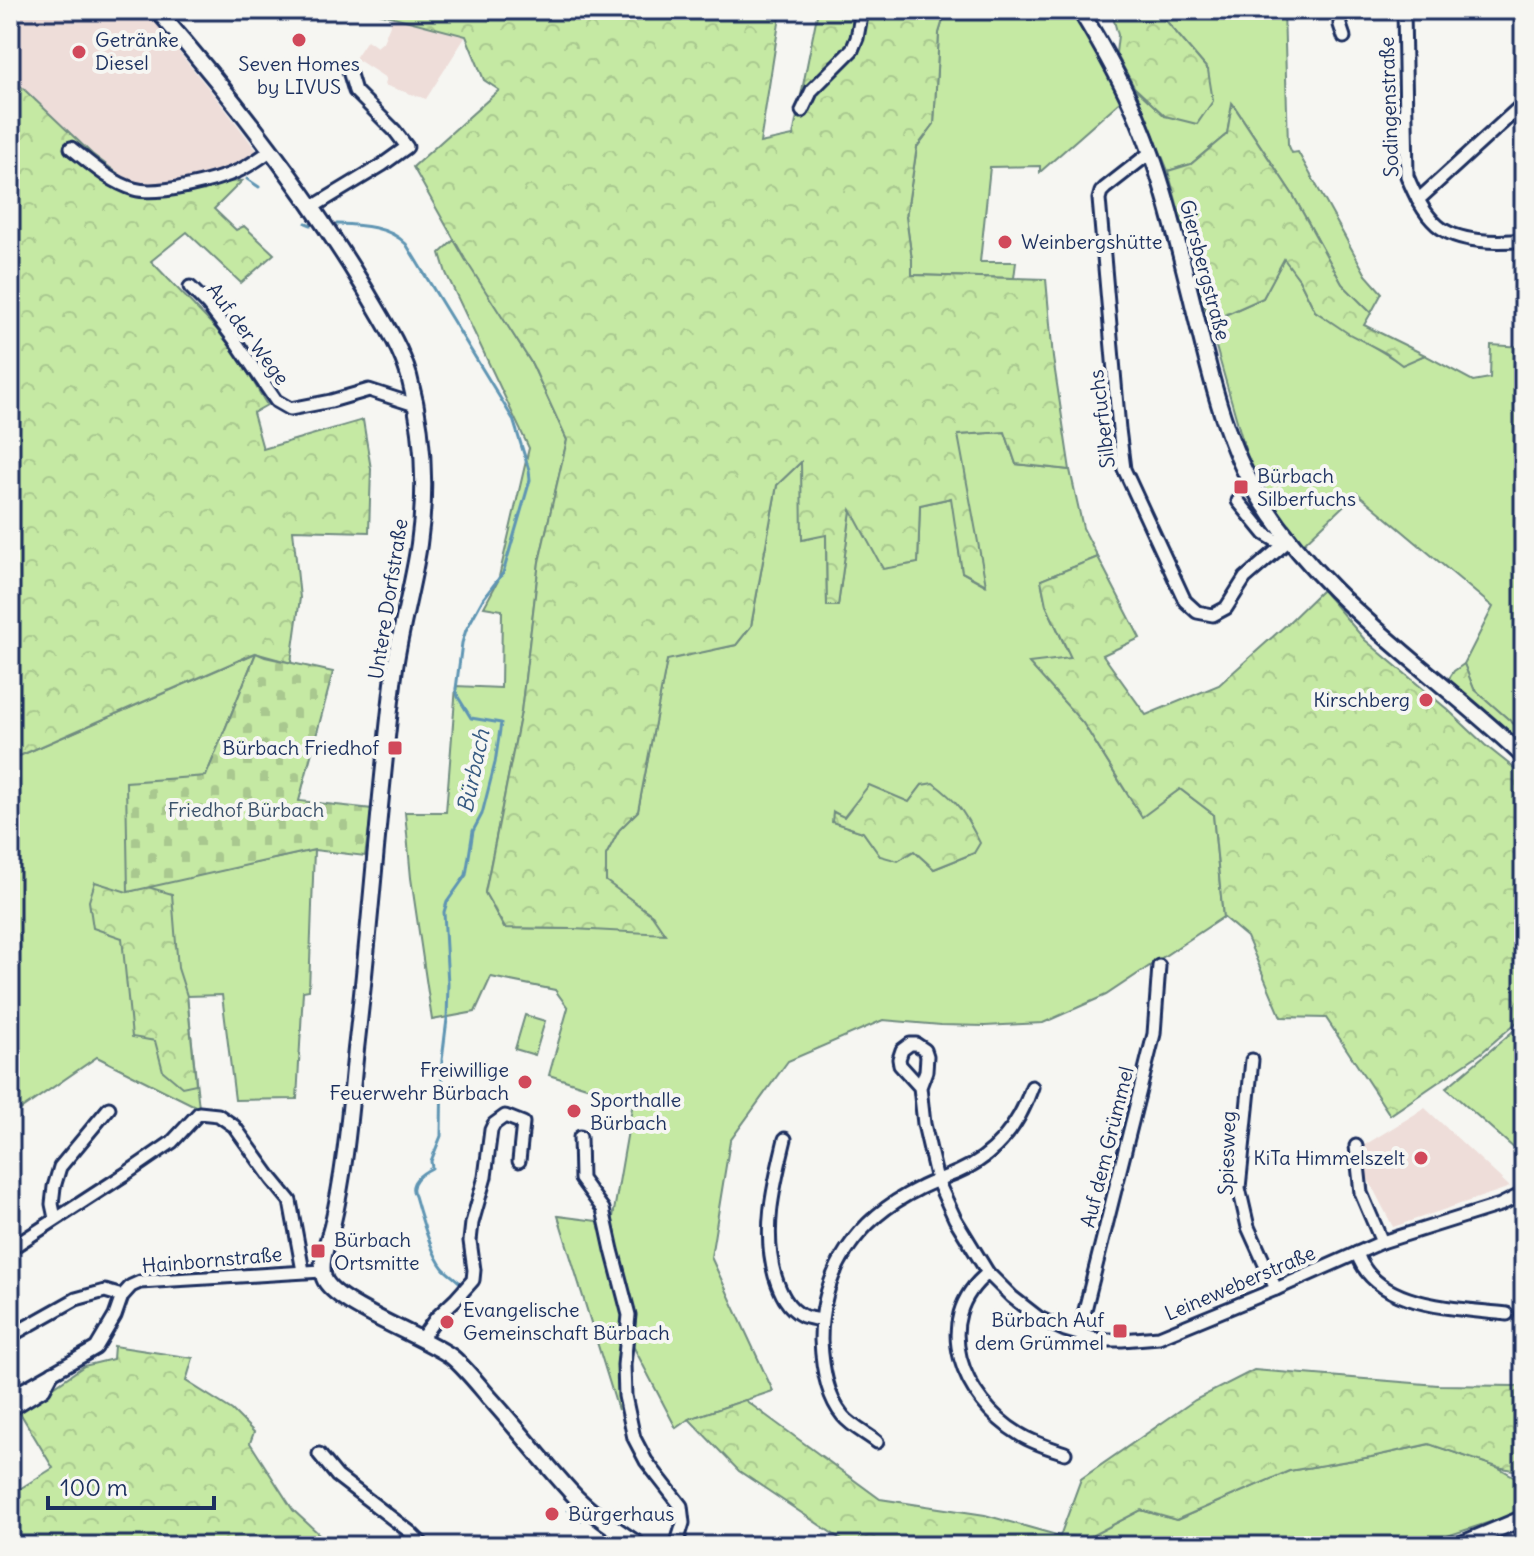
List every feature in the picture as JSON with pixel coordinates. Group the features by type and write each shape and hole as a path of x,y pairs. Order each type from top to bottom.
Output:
{"street":[{"name":"Untere Dorfstraße","path":"157,10 210,72 270,151 353,269 387,326 408,373 423,455 424,496 396,664 345,1148 322,1271"},
{"path":"802,111 817,83 852,50 862,10"},
{"name":"Giersbergstraße","path":"1080,10 1128,97 1151,152 1213,381 1233,443 1252,486 1289,540 1353,610 1524,757"},
{"path":"1340,10 1344,37"},
{"name":"Sodingenstraße","path":"1404,10 1407,176 1418,200"},
{"path":"311,208 407,147 355,91 349,71"},
{"path":"1524,103 1418,200 1439,228 1460,236 1484,241 1524,240"},
{"path":"71,148 108,177 135,190 161,190 211,181 241,170 270,151"},
{"name":"Silberfuchs","path":"1151,152 1105,188 1099,199 1124,469 1185,601 1197,612 1213,615 1226,608 1245,578 1289,540"},
{"name":"Auf der Wege","path":"190,287 234,339 276,401 290,409 369,390 415,405"},
{"name":"Giersbergstraße","path":"1238,501 1265,534 1275,540 1289,540"},
{"name":"Auf dem Grümmel","path":"1079,1334 1154,1034 1159,966"},
{"name":"Spiesweg","path":"1252,1060 1239,1188 1248,1227 1276,1289"},
{"name":"Leineweberstraße","path":"920,1087 924,1124 937,1180 955,1219 988,1273 1039,1318 1099,1340 1159,1337 1382,1242 1500,1205 1524,1193"},
{"path":"877,1442 844,1417 837,1407 821,1356 821,1320 825,1299 839,1263 868,1223 894,1202 960,1171 992,1150 1013,1127 1032,1087"},
{"path":"55,1218 52,1204 60,1167 109,1108"},
{"path":"10,1249 172,1142 199,1113 218,1115 234,1126 290,1201 303,1271"},
{"path":"421,1339 436,1318 473,1280 472,1223 485,1177 491,1130 505,1116 523,1123 519,1161"},
{"path":"580,1137 581,1179 603,1209 629,1315 624,1365 625,1396 634,1438 646,1461 681,1506 683,1523 676,1546"},
{"path":"785,1139 773,1189 768,1229 770,1257 785,1301 805,1317 821,1320"},
{"path":"1356,1146 1361,1193 1382,1242"},
{"path":"1357,1253 1362,1268 1390,1292 1432,1304 1507,1314"},
{"path":"322,1271 328,1286 341,1297 453,1358 572,1494 640,1546"},
{"name":"Hainbornstraße","path":"10,1397 96,1348 115,1316 122,1296 140,1282 322,1271"},
{"path":"988,1273 976,1283 959,1312 957,1331 960,1356 967,1376 985,1404 1019,1434 1065,1453"},
{"path":"10,1336 76,1299 105,1291 122,1296"},
{"name":"Hainbornstraße","path":"10,1410 44,1389 53,1372"},
{"path":"319,1454 337,1476 390,1515 424,1546"},
{"path":"572,1494 652,1546"},
{"path":"1457,1546 1524,1518"}],"shaded area":[{"path":"10,10 145,10 258,152 211,179 137,188 92,154 10,76"},
{"path":"393,17 466,36 426,99 384,85 386,78 355,58 367,40 377,47 383,42"},
{"name":"KiTa Himmelszelt","path":"1425,1108 1510,1187 1393,1227 1363,1169 1363,1146"}],"green space":[{"path":"367,10 781,10 760,143 793,136 818,10 946,10 939,33 934,124 917,147 906,217 912,275 1046,279 1053,358 1070,470 1016,464 1005,432 958,435 986,585 962,572 951,498 920,505 918,563 883,569 851,510 838,606 827,606 826,535 802,540 801,462 777,485 751,626 736,645 667,660 638,811 619,830 606,855 606,881 652,915 665,934 505,928 485,893 521,712 539,562 567,440 532,364 465,259 413,167 499,90 484,80 466,36"},
{"path":"946,10 1072,10 1123,99 1040,172 1040,166 990,167 980,262 1016,262 1014,278 912,275 906,217 917,147 934,124 939,33"},
{"path":"1111,10 1157,10 1208,70 1213,101 1197,124 1165,116 1134,87 1116,53 1118,35"},
{"path":"1157,10 1284,10 1288,144 1292,153 1298,152 1366,275 1382,293 1371,313 1342,284 1293,195 1233,104 1227,134 1191,164 1168,171 1134,87 1165,116 1208,70"},
{"path":"10,76 92,154 137,188 242,181 214,209 236,230 244,226 274,254 241,283 187,232 151,261 231,344 267,405 253,413 263,449 363,420 371,469 369,532 293,530 300,598 291,663 255,653 10,760"},
{"path":"1232,103 1293,195 1342,284 1371,313 1364,325 1425,355 1402,365 1315,311 1299,279 1284,259 1263,298 1209,322 1168,171 1191,164 1227,134"},
{"path":"454,240 532,364 567,440 539,562 521,712 485,892 504,928 573,929 652,915 606,882 606,855 619,830 638,811 667,659 736,645 751,626 777,485 802,461 802,540 826,534 827,606 838,605 851,509 884,568 918,563 920,505 952,498 962,572 985,585 957,435 1005,432 1016,464 1070,470 1083,528 1098,557 1041,580 1046,605 1071,659 1030,664 1083,723 1141,816 1180,789 1213,814 1223,917 1106,995 1043,1023 985,1026 883,1020 788,1061 730,1141 711,1257 773,1391 689,1419 676,1428 631,1342 618,1410 558,1216 612,1223 633,1102 549,1075 568,1008 555,990 491,977 475,1012 432,1020 411,878 405,812 446,812 456,686 501,688 502,610 484,607 498,581 529,448 446,273 440,253","holes":["922,785 974,853 934,869 914,851 880,856 863,832 833,822 834,812 844,818 909,802"]},
{"path":"1284,258 1315,311 1402,364 1425,355 1473,381 1490,378 1491,345 1524,347 1524,733 1474,689 1464,664 1493,607 1357,493 1302,545 1252,474 1209,322 1263,298"},
{"path":"1098,557 1140,638 1103,655 1146,715 1219,685 1322,590 1365,640 1524,776 1524,1016 1481,1053 1390,1115 1326,1018 1281,1017 1247,937 1223,917 1213,814 1180,789 1142,817 1083,723 1029,663 1071,658 1046,605 1041,580"},
{"path":"256,653 206,776 128,891 314,850 309,990 303,991 297,1099 235,1100 222,995 187,996 199,1108 97,1057 10,1117 10,760"},
{"name":"Friedhof Bürbach","path":"256,653 333,672 299,801 372,809 365,856 314,850 128,892 126,782 206,776"},
{"path":"1464,664 1474,689 1524,733 1524,748 1446,683 1454,671"},
{"path":"933,783 961,809 970,824 980,843 974,853 934,869 914,851 898,861 880,856 863,832 832,822 833,812 844,817 869,785 909,802 922,785"},
{"path":"95,882 127,892 148,887 172,894 178,968 187,996 196,1084 182,1087 163,1071 155,1041 132,1037 122,938 93,928 89,901"},
{"path":"525,1015 545,1021 535,1055 515,1049"},
{"path":"1524,1022 1524,1157 1446,1088"},
{"path":"114,1346 193,1358 186,1381 232,1410 254,1432 250,1443 293,1510 332,1546 10,1546 10,1495 53,1468 19,1411 84,1366 113,1359"},
{"path":"1254,1370 1438,1385 1524,1388 1524,1472 1497,1467 1429,1444 1289,1471 1176,1520 1141,1510 1072,1546 897,1546 893,1543 886,1546 851,1546 739,1471 689,1419 745,1400 880,1499 985,1515 1060,1536 1081,1479 1195,1400"},
{"path":"1430,1444 1497,1467 1524,1482 1524,1511 1423,1546 1072,1546 1141,1510 1177,1520 1289,1471"}],"waterway":[{"name":"Bürbach","path":"247,179 259,187"},
{"name":"Bürbach","path":"306,223 311,225"},
{"name":"Bürbach","path":"337,224 383,230 406,244 513,419 530,480 503,573 483,599 466,630 456,689 471,718 501,723 495,763 482,814 473,831 466,875 447,902 444,912 448,984 442,1060 441,1136 431,1161 432,1168 417,1179 413,1191 434,1253 445,1270 462,1285 432,1315"},
{"name":"Bürbach","path":"568,1510 581,1520"}],"place":[{"name":"Seven Homes by LIVUS","path":"299,40"},
{"name":"Getränke Diesel","path":"79,52"},
{"name":"Weinbergshütte","path":"1005,242"},
{"name":"Bürbach Silberfuchs","path":"1241,487"},
{"name":"Kirschberg","path":"1426,700"},
{"name":"Bürbach Friedhof","path":"395,748"},
{"name":"Freiwillige Feuerwehr Bürbach","path":"525,1082"},
{"name":"Sporthalle Bürbach","path":"574,1111"},
{"name":"KiTa Himmelszelt","path":"1421,1158"},
{"name":"Bürbach Ortsmitte","path":"318,1251"},
{"name":"Evangelische Gemeinschaft Bürbach","path":"447,1322"},
{"name":"Bürbach Auf dem Grümmel","path":"1120,1331"},
{"name":"Bürgerhaus","path":"552,1514"}]}
